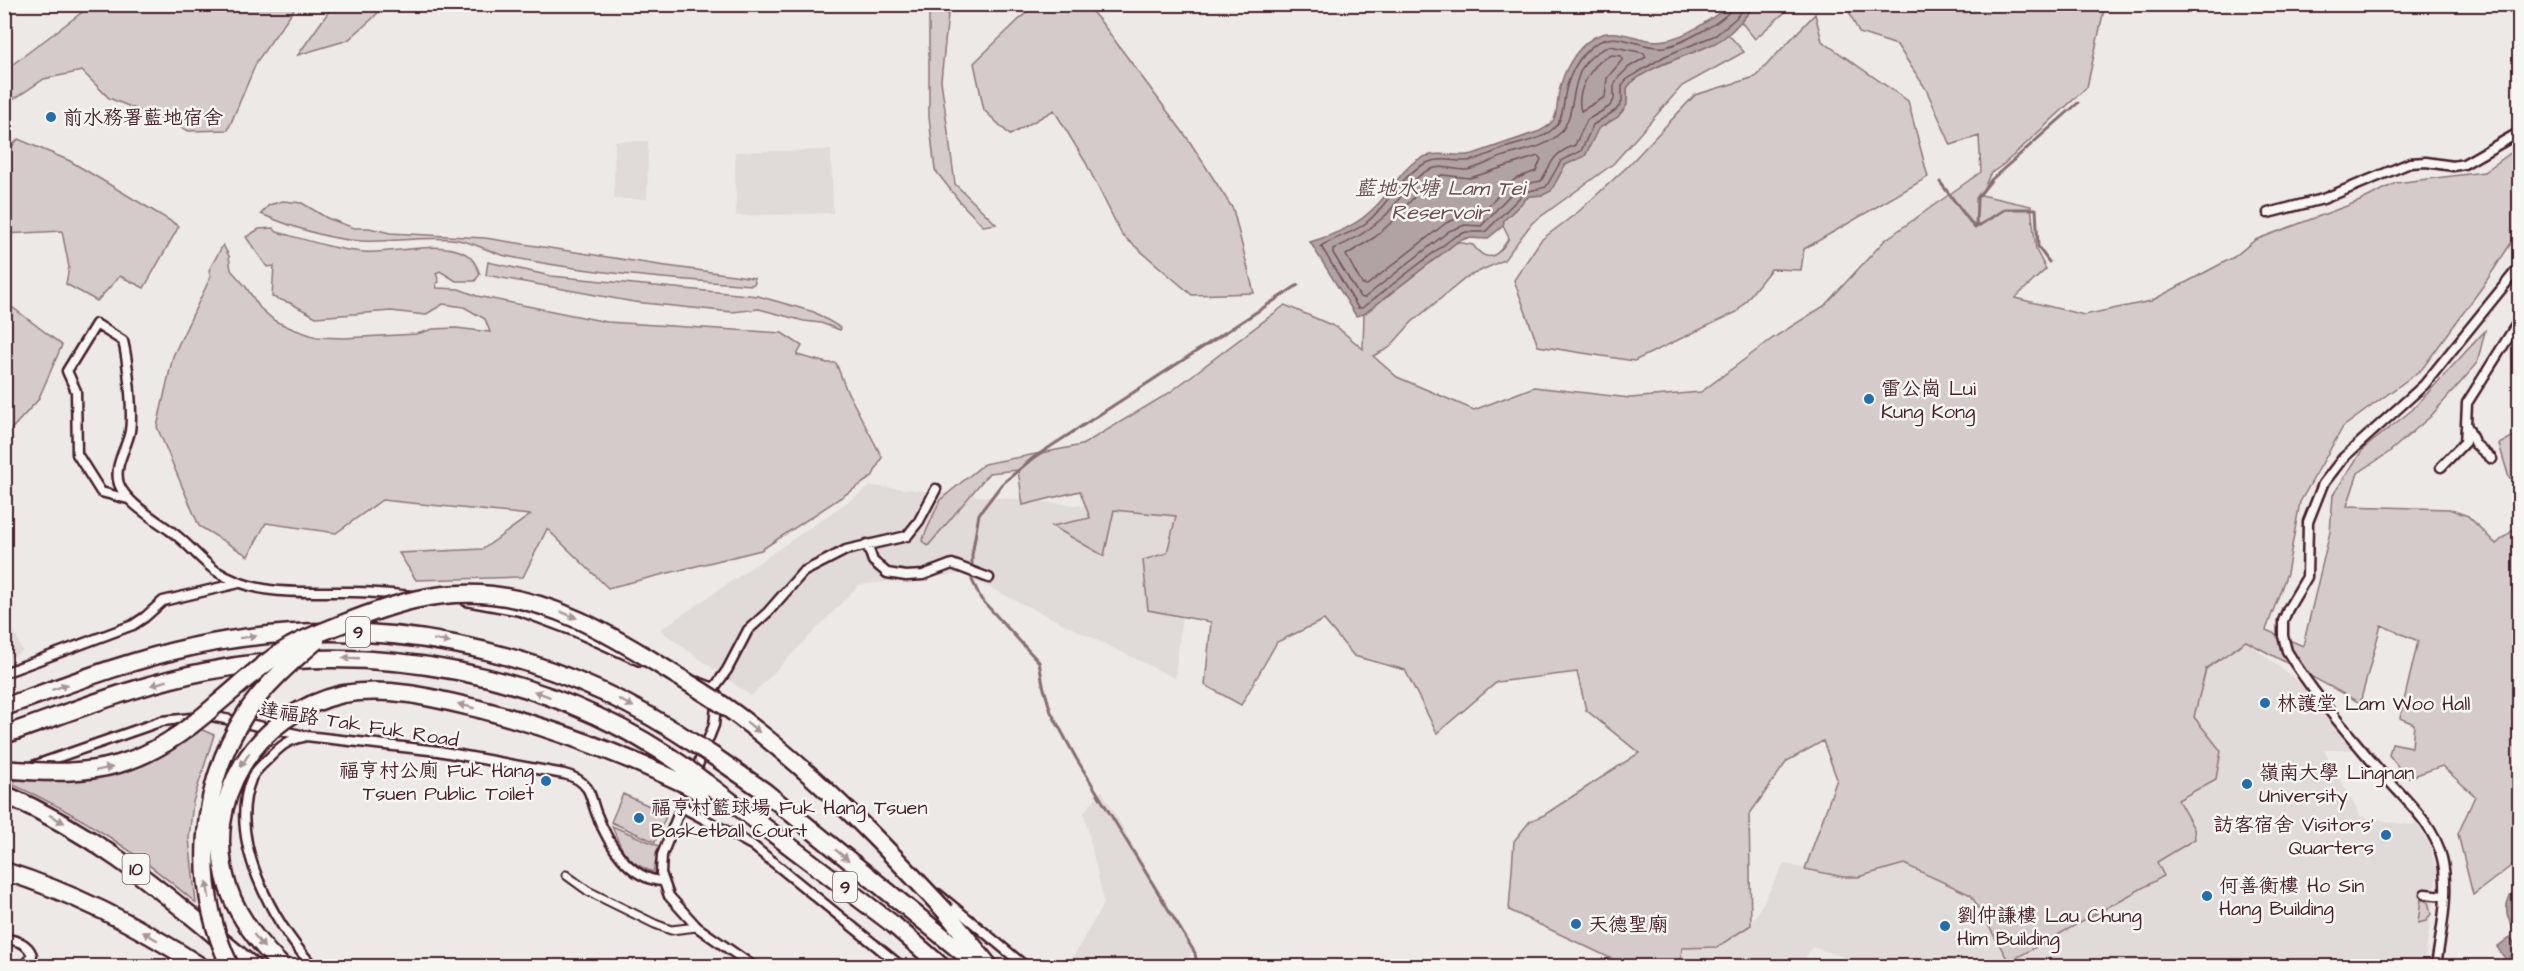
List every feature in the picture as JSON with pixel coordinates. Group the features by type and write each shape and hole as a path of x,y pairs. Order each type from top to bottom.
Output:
{"highway":[{"path":"4,769 52,773 83,772 108,769 143,757 179,735 252,674 292,646 330,628 390,605 454,594 490,595 523,600 581,620 626,644 747,722 844,806 946,912 989,966"},
{"path":"230,966 214,926 205,868 206,835 215,784 227,749 247,712 293,661 330,628"},
{"name":"9","path":"4,706 120,667 190,647 275,634 352,632 419,637 459,644 550,669 617,698 706,750 764,791 979,966"},
{"name":"9","path":"4,735 124,693 207,671 294,659 361,659 427,665 521,687 569,704 617,726 664,752 685,776 750,816 894,925 941,966"},
{"path":"282,966 249,928 229,888 222,849 222,827 226,804 244,763 258,742 301,708 343,694 383,691 445,700 555,730 653,769 685,776"},
{"name":"10","path":"4,794 73,827 119,857 252,966"},
{"path":"4,872 59,891 119,919 200,966"}],"street":[{"path":"2268,213 2323,199 2410,163 2426,162 2453,166 2464,164 2520,132"},
{"path":"2436,966 2444,896 2442,858 2433,833 2332,714 2287,651 2283,641 2283,627 2288,609 2307,577 2308,522 2315,500 2327,477 2343,458 2424,385 2520,266"},
{"path":"2441,467 2465,442 2469,399 2520,319"},
{"path":"128,499 118,482 118,464 130,429 127,357 123,341 96,324 67,371 76,391 77,454 101,492 128,499 176,535 217,571 260,589 456,598 520,611 576,632 668,672 714,688"},
{"path":"2466,424 2475,444 2492,459"},
{"path":"714,688 727,670 748,630 768,612 803,572 817,563 867,544 907,536 919,521 936,489"},
{"path":"867,544 873,561 887,573 906,576 923,574 952,564 988,578"},
{"path":"4,673 133,625 163,601 239,582"},
{"path":"714,688 717,697 714,725 662,855 662,881 669,896 697,927 753,966"},
{"name":"達福路 Tak Fuk Road","path":"4,777 162,720 211,716 306,736 438,751 571,776 587,789 607,836 623,858 640,876 662,881"},
{"path":"306,736 287,740 251,777 245,808 248,853 267,900 296,947 313,966"},
{"path":"680,806 752,845 901,966"},
{"path":"911,873 1025,966"},
{"path":"566,875 588,891 655,924 671,930 697,927"},
{"path":"2425,894 2444,896"},
{"path":"4,938 24,943 29,947 32,955 26,966"}],"shaded area":[{"path":"88,4 297,5 257,61 228,130 189,131 109,98 82,71 44,79 5,105 5,70 85,10"},
{"path":"334,4 385,5 348,40 298,55"},
{"path":"929,5 949,5 941,80 955,184 996,224 983,226 960,202 935,170 929,117"},
{"path":"1034,5 1086,5 1101,22 1188,139 1233,209 1254,293 1192,295 1122,235 1086,163 1054,110 1010,135 984,110 974,63"},
{"path":"1755,5 1793,5 1755,39 1741,22"},
{"path":"1846,5 2105,5 2087,87 2004,164 1990,174 1981,195 2031,206 2036,250 2046,269 2015,298 2084,315 2151,301 2234,257 2255,240 2360,201 2396,183 2484,172 2519,147 2519,231 2483,286 2422,369 2343,427 2300,502 2287,573 2266,630 2303,646 2330,532 2333,495 2363,449 2412,410 2485,331 2477,364 2430,417 2388,453 2358,473 2347,506 2449,509 2468,516 2496,544 2519,525 2519,860 2473,895 2458,834 2475,796 2442,766 2407,778 2389,755 2392,743 2412,747 2414,724 2400,718 2418,641 2381,625 2360,703 2246,641 2206,669 2194,717 2221,751 2216,779 2178,800 2194,829 2195,839 2157,862 2164,876 2009,962 1971,895 1904,864 1858,877 1843,877 1805,869 1837,779 1823,741 1787,761 1749,815 1751,925 1717,947 1682,948 1680,966 1627,966 1509,910 1514,841 1530,821 1544,815 1639,753 1586,710 1577,672 1497,682 1437,733 1405,670 1354,656 1324,620 1277,642 1241,705 1205,685 1211,622 1148,610 1143,560 1167,553 1176,516 1114,510 1104,556 1052,526 1090,518 1080,491 1023,505 1018,470 989,473 928,546 922,541 940,500 984,464 1082,445 1169,393 1285,305 1338,328 1363,349 1364,314 1457,242 1473,245 1484,255 1493,256 1497,253 1509,238 1503,226 1504,220 1529,196 1543,195 1557,180 1565,165 1585,156 1597,130 1623,111 1626,106 1627,88 1631,83 1654,68 1705,48 1728,34 1744,52 1682,86 1613,164 1532,223 1504,260 1467,277 1412,322 1389,348 1373,356 1397,377 1474,410 1534,387 1630,398 1701,392 1773,338 1824,306 1885,240 1981,172 1979,136 1951,145 1926,89 1897,45 1859,33"},
{"path":"1815,14 1822,41 1908,101 1928,177 1804,249 1801,270 1771,269 1737,312 1634,361 1538,346 1514,280 1541,240 1578,212 1628,166 1695,95 1755,77"},
{"path":"18,139 70,161 179,226 144,288 120,276 97,301 66,284 69,267 62,231 5,234 5,155"},
{"path":"615,141 648,141 647,199 614,199"},
{"path":"831,150 833,213 736,216 735,152"},
{"path":"283,201 302,203 327,218 354,228 369,228 390,233 485,238 754,278 755,283 752,285 628,275 567,267 506,256 464,241 446,239 374,241 336,238 298,228 261,214 269,205"},
{"path":"273,228 277,232 352,251 375,252 441,247 464,253 472,259 480,274 475,281 456,281 440,271 436,273 439,282 436,284 437,288 459,289 477,296 607,322 782,333 802,346 797,355 827,363 836,363 846,389 882,457 872,477 761,550 608,588 547,529 523,577 416,580 399,553 483,549 530,515 382,500 336,533 266,523 248,556 199,526 157,427 173,356 211,276 209,270 223,245 229,256 231,270 260,308 275,321 316,337 344,338 417,334 433,329 456,328 490,332 485,319 464,307 443,304 425,315 391,311 316,317 290,303 272,297 274,266 267,267 246,237 259,229"},
{"path":"488,262 551,276 758,296 814,312 841,328 840,330 821,323 759,309 732,312 634,302 486,275"},
{"path":"4,301 62,345 38,400 5,436"},
{"path":"2519,433 2519,477 2509,478 2499,444"},
{"path":"871,486 1193,516 1175,678 961,574 859,585 751,696 660,630"},
{"path":"5,606 22,651 4,661"},
{"name":"嶺南大學 Lingnan University","path":"2246,641 2312,693 2353,750 2324,750 2361,817 2409,825 2416,823 2429,844 2437,872 2424,966 1873,966 1812,947 1801,966 1680,966 1682,948 1717,947 1751,925 1784,864 1843,877 1858,877 1904,864 1971,895 2009,962 2164,876 2157,862 2195,839 2112,734"},
{"path":"200,729 214,735 193,802 189,838 196,903 152,867 84,821 9,783 27,778 68,781 110,774 157,756"},
{"path":"1102,791 1192,950 1188,966 1068,966 1104,903 1084,812"},
{"name":"福亨村籃球場 Fuk Hang Tsuen Basketball Court","path":"623,794 667,814 655,842 611,822"},
{"path":"612,826 659,846 653,872 636,864 626,855"},
{"path":"2421,899 2428,902 2431,914 2426,921 2418,923"}],"water":[{"name":"藍地水塘 Lam Tei Reservoir","path":"1730,5 1755,5 1721,40 1661,65 1631,83 1627,88 1627,105 1618,117 1598,129 1585,156 1565,165 1551,191 1543,195 1529,196 1504,220 1503,226 1487,239 1467,238 1457,242 1364,314 1356,316 1310,242 1338,232 1363,218 1383,199 1409,166 1422,158 1437,154 1473,154 1540,131 1548,126 1555,116 1559,92 1567,69 1575,55 1593,38 1602,34 1620,33 1656,41 1674,38 1700,26"},
{"path":"2519,887 2519,930 2507,914 2507,903"},
{"path":"2510,937 2519,950 2506,960 2497,947"}],"waterway":[{"path":"1976,226 1977,198 1992,179 2078,103"},
{"path":"1940,182 1975,228 2005,209 2036,209 2038,247 2049,262"},
{"path":"1197,966 1195,953 1076,758 1051,712 1039,662 981,599 972,580 972,555 979,514 1002,484 1033,458 1298,285"}],"place":[{"name":"前水務署藍地宿舍","path":"51,117"},
{"name":"雷公崗 Lui Kung Kong","path":"1869,399"},
{"name":"林護堂 Lam Woo Hall","path":"2265,703"},
{"name":"福亨村公廁 Fuk Hang Tsuen Public Toilet","path":"546,781"},
{"name":"嶺南大學 Lingnan University","path":"2247,784"},
{"name":"福亨村籃球場 Fuk Hang Tsuen Basketball Court","path":"639,818"},
{"name":"訪客宿舍 Visitors' Quarters","path":"2386,835"},
{"name":"何善衡樓 Ho Sin Hang Building","path":"2207,896"},
{"name":"天德聖廟","path":"1576,924"},
{"name":"劉仲謙樓 Lau Chung Him Building","path":"1945,926"}]}
